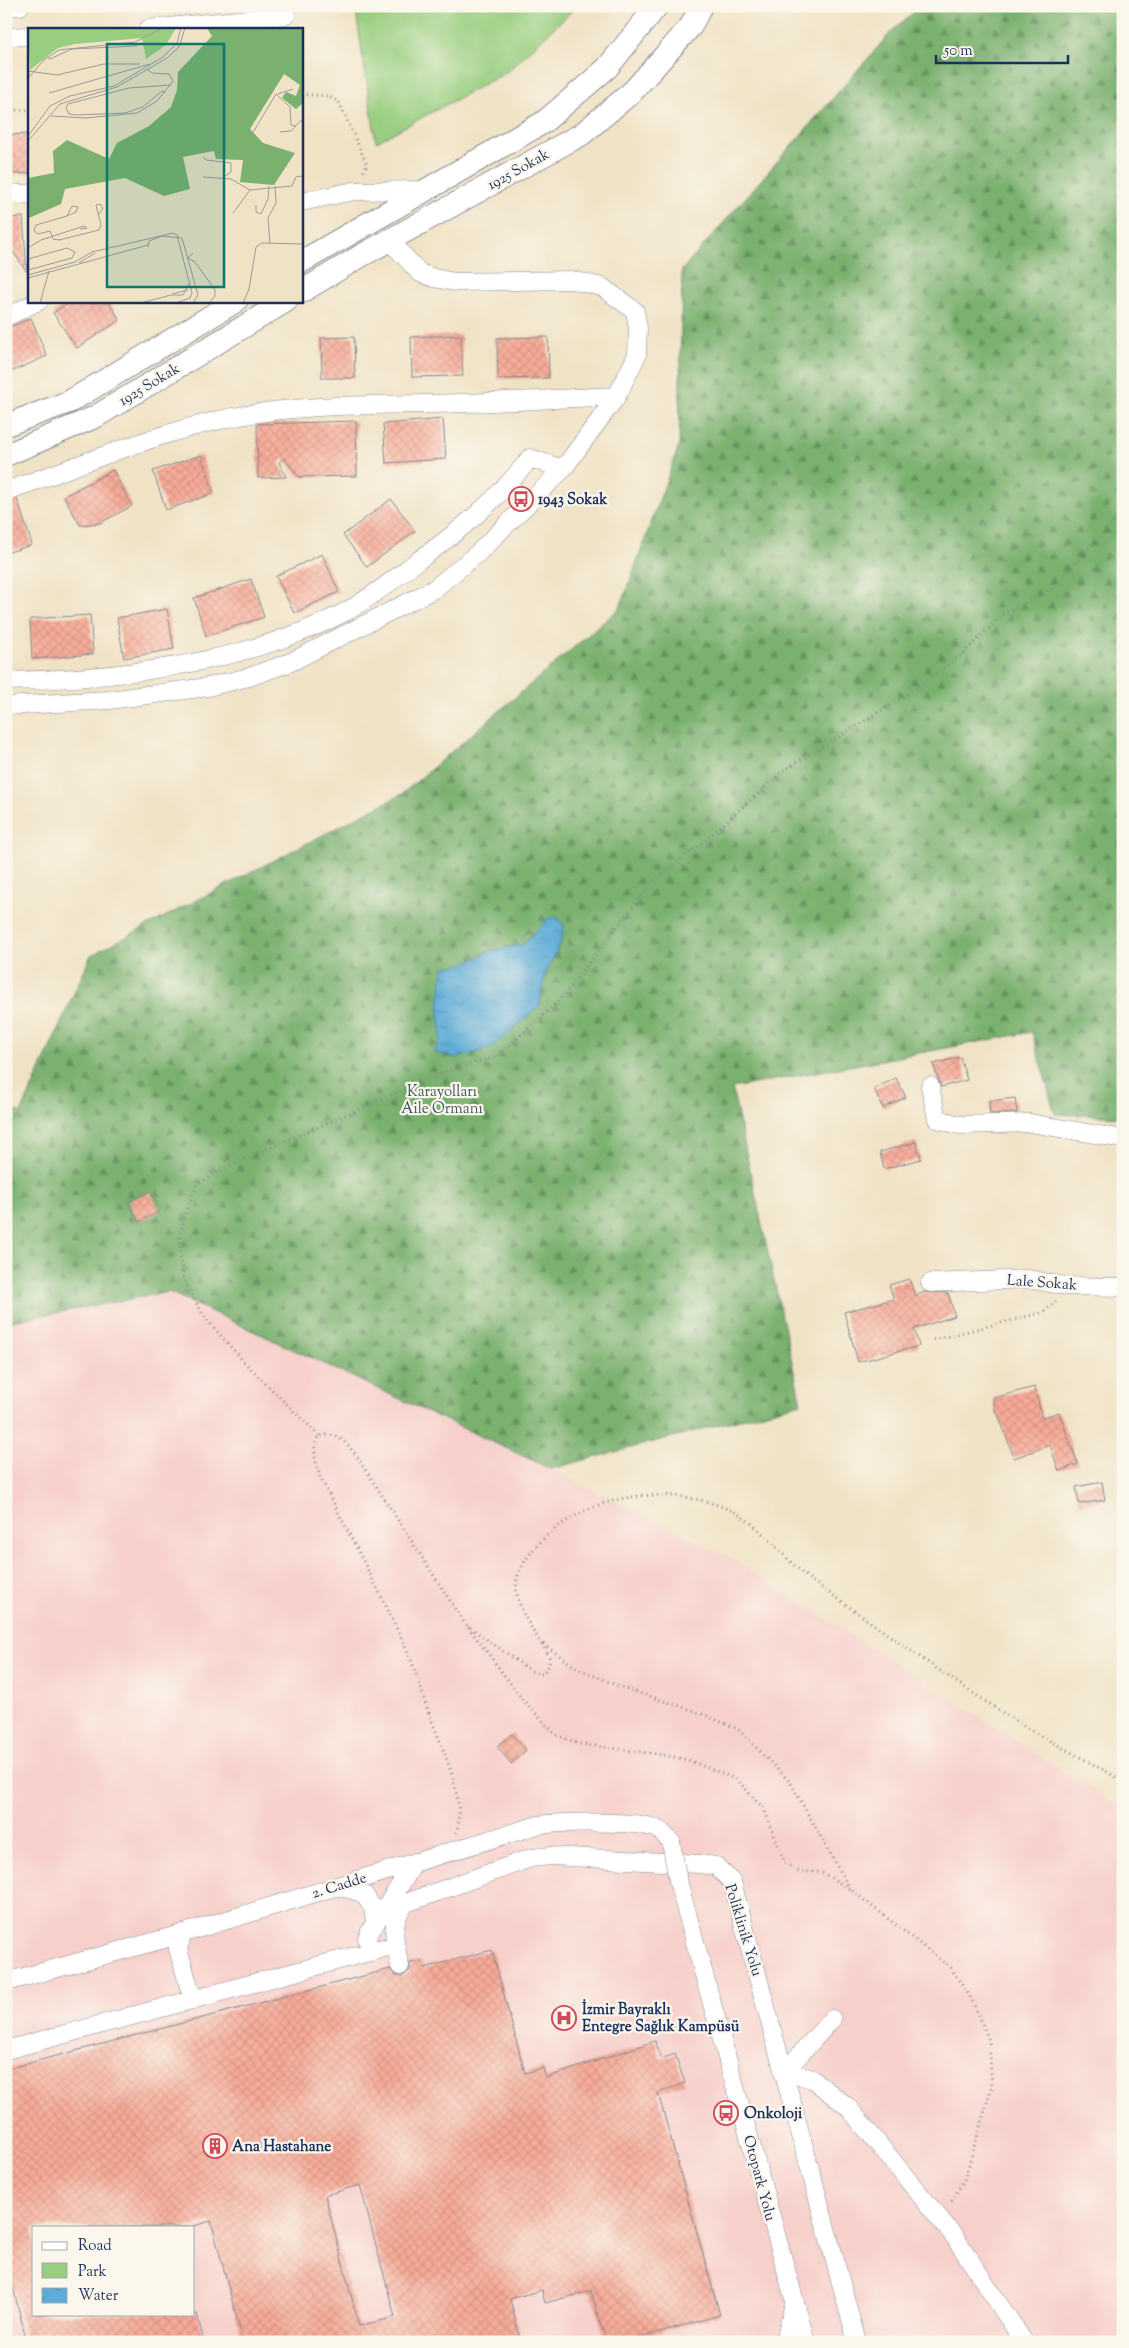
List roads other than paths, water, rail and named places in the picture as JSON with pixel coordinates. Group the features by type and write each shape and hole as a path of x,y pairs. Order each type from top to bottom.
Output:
{"main road":[{"name":"1925 Sokak","path":"302,261 544,122 607,68 657,6"},
{"name":"1925 Sokak","path":"302,291 389,240 582,134 632,92 690,26 701,6"},
{"name":"1925 Sokak","path":"6,425 69,402 234,302"},
{"name":"1925 Sokak","path":"6,455 95,417 284,302"}],"street":[{"path":"6,7 20,6"},
{"path":"159,28 286,16"},
{"path":"6,37 28,36"},
{"path":"307,198 354,191 426,190"},
{"path":"6,194 28,194"},
{"path":"6,706 109,700 208,687 249,677 291,662 434,589 478,553 562,469 616,396 637,355 638,328 635,311 602,287 572,280 455,282 434,278 420,272 389,240"},
{"path":"6,317 37,302"},
{"path":"6,491 110,452 210,423 257,413 350,404 425,404 616,396"},
{"path":"6,681 53,680 175,666 222,658 287,636 345,612 461,530 508,487 530,458 562,469"},
{"path":"930,1086 937,1119 960,1125 1030,1123 1123,1139"},
{"name":"Lale Sokak","path":"930,1283 1028,1278 1066,1286 1123,1287"},
{"name":"2. Cadde","path":"6,1982 183,1933 538,1824 560,1822 639,1824 658,1829 671,1842"},
{"name":"Otopark Yolu","path":"671,1842 678,1881 806,2342"},
{"name":"Poliklinik Yolu","path":"400,1966 393,1934 395,1920 406,1903 531,1858 571,1857 716,1866 732,1882 785,2071 857,2342"},
{"path":"371,1952 366,1939 375,1921 415,1862"},
{"path":"337,1886 363,1893 373,1908 375,1921"},
{"path":"183,1933 178,1949 193,2000"},
{"path":"6,2050 395,1945"},
{"path":"832,2019 785,2071 812,2079 848,2107 954,2236 1024,2342"},
{"path":"785,2342 794,2302"}],"water":[{"path":"557,917 564,926 560,944 546,972 539,1006 491,1048 457,1058 434,1052 441,1038 439,1011 443,968 464,964 492,950 522,945 549,918"}],"place":[{"name":"1943 Sokak","path":"521,499"},
{"name":"İzmir Bayraklı Entegre Sağlık Kampüsü","path":"564,2018"},
{"name":"Onkoloji","path":"726,2113"},
{"name":"Ana Hastahane","path":"215,2146"}],"park label":[{"name":"Karayolları Aile Ormanı","path":"442,1100"}]}
